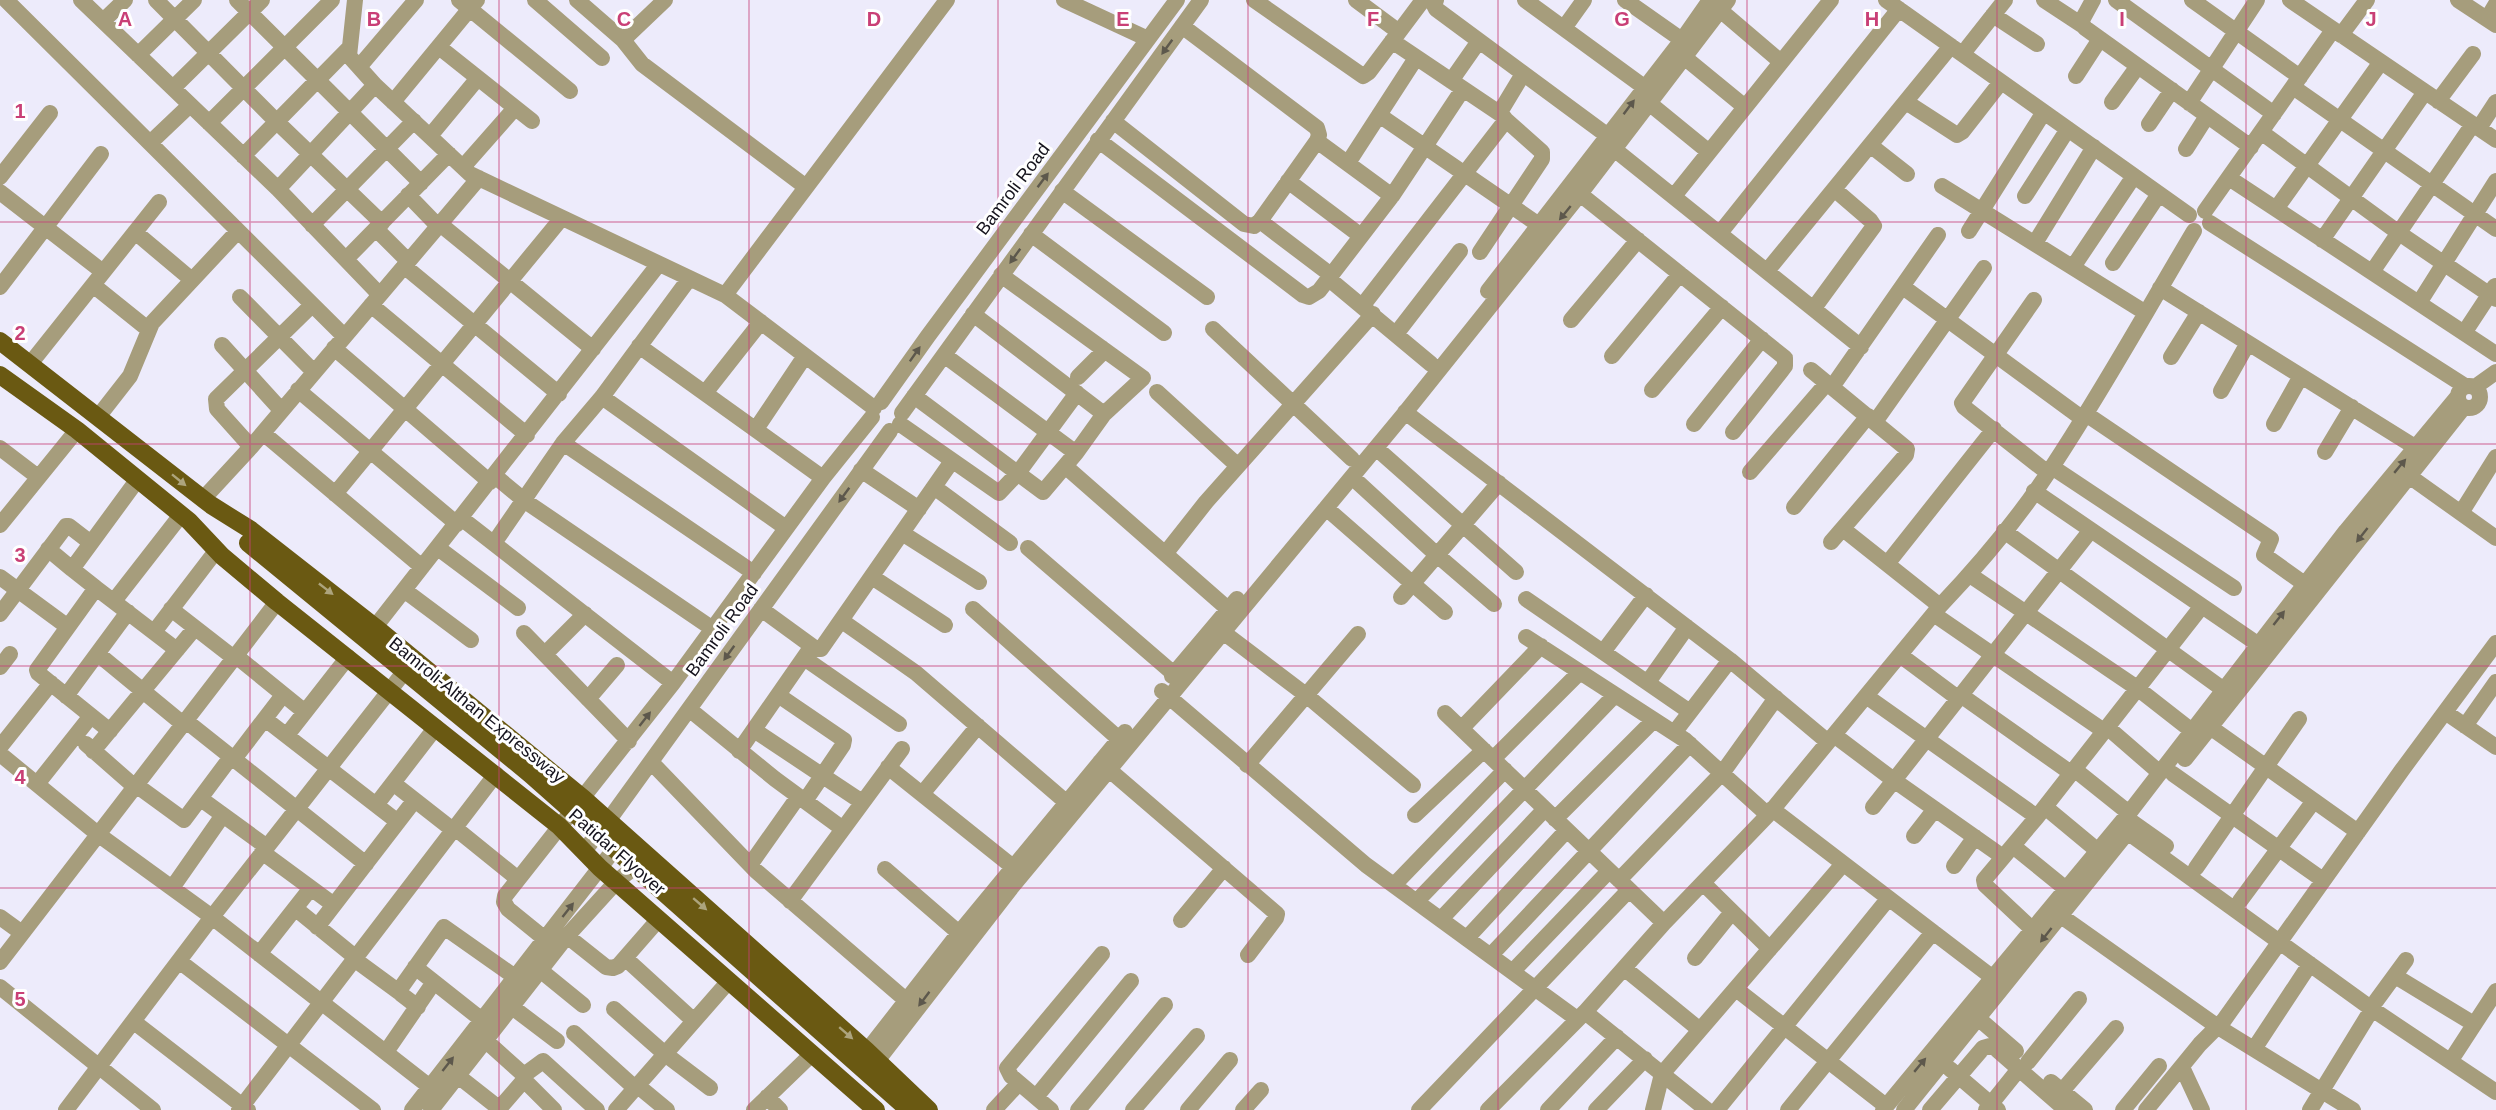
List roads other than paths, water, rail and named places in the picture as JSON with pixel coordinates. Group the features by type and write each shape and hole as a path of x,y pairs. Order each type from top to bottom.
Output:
{"main road":[{"name":"Bamroli-Althan Expressway","path":"0,341 207,502 251,530 415,659 584,799 872,1056 929,1110"},
{"path":"0,352 139,458 160,465"},
{"path":"0,363 85,424 130,463 142,482"},
{"path":"0,375 76,430 142,482"},
{"name":"Patidar Flyover","path":"142,482 185,518 218,536 530,774 909,1110"},
{"name":"Patidar Flyover","path":"207,502 218,536 457,731 889,1110"},
{"path":"218,536 277,602 559,826 600,868 876,1110"}],"street":[{"path":"6,0 312,305 339,342 405,408 492,479 713,629"},
{"path":"81,0 278,189 346,259 375,300 441,364 527,435"},
{"path":"103,21 125,0"},
{"path":"156,0 277,122 348,189 406,263 475,325 559,394"},
{"path":"138,55 194,0"},
{"path":"237,0 421,183"},
{"path":"173,88 262,0"},
{"path":"355,0 349,56 375,85 463,167 479,178 561,219 725,295 876,409 880,429 898,422"},
{"path":"359,67 416,0"},
{"path":"535,0 602,58"},
{"path":"623,40 665,0"},
{"path":"725,295 947,0"},
{"path":"1064,0 1148,39"},
{"name":"Bamroli Road","path":"545,939 506,906 505,896 559,826 584,799 673,683 1177,0"},
{"name":"Bamroli Road","path":"584,851 898,422 914,396 1201,0"},
{"path":"1254,0 1360,75 1367,75 1423,0"},
{"path":"1356,0 1416,58 1504,118 1543,155 1480,252"},
{"path":"1436,0 1434,5 1436,9 1611,142 1674,196 1861,347"},
{"path":"1525,0 1564,28 1647,95 1710,152"},
{"path":"1564,28 1584,0"},
{"path":"1625,0 1682,40"},
{"path":"1674,196 1831,0"},
{"path":"2044,0 2251,147"},
{"path":"2082,26 2082,17 2093,0"},
{"path":"2116,0 2274,114"},
{"path":"2192,0 2236,32 2341,120 2496,230"},
{"path":"2189,103 2257,0"},
{"path":"2290,0 2496,140"},
{"path":"1488,1110 1581,1015 1664,923 1770,812 1900,655 1970,575 2050,470 2085,416 2200,220 2296,82 2367,0"},
{"path":"2459,0 2491,22 2496,4"},
{"path":"584,2 623,40 642,64 806,187"},
{"path":"208,123 284,48 323,3"},
{"path":"393,102 438,47 468,3 570,91"},
{"path":"1647,95 1684,57 1719,3"},
{"path":"872,1056 907,1001 959,933 1066,802 1104,765 1119,739 1165,694 1174,674 1219,629 1228,609 1431,364 1539,225 1611,142 1647,95 1682,40 1719,3"},
{"path":"1719,3 1782,62"},
{"path":"1720,233 1896,3 1960,46 2200,220"},
{"path":"1767,271 1906,102 1998,5 2037,44"},
{"path":"1113,121 1244,224 1254,226 1288,182 1317,141 1319,135 1312,123 1182,26"},
{"path":"2076,76 2100,39"},
{"path":"1098,140 1309,297 1315,295 1330,277 1392,196 1425,146 1479,41"},
{"path":"1960,46 2001,82 2159,194 2467,394"},
{"path":"438,47 532,122"},
{"path":"243,156 348,49"},
{"path":"2322,240 2384,150 2431,96 2474,54"},
{"path":"1684,57 1745,107"},
{"path":"1348,163 1416,58"},
{"path":"2276,209 2381,63"},
{"path":"2112,102 2138,66"},
{"path":"1165,554 1206,502 1292,405 1368,310 1504,118 1502,107 1523,74"},
{"path":"430,136 478,78"},
{"path":"1906,102 1956,135 1962,132 2001,82"},
{"path":"278,189 375,85"},
{"path":"2149,124 2172,90"},
{"path":"2372,273 2431,186 2496,102"},
{"path":"150,143 190,105"},
{"path":"463,167 515,108"},
{"path":"1969,231 2044,112"},
{"path":"0,177 50,113"},
{"path":"1380,115 1539,225"},
{"path":"2186,149 2207,116"},
{"path":"312,225 414,121"},
{"path":"2025,196 2068,129"},
{"path":"2261,132 2399,233 2444,264 2494,293 2464,333"},
{"path":"1317,141 1392,196"},
{"path":"872,1056 969,940 1104,765 1406,412 1580,194 1611,142"},
{"path":"1870,145 1907,174"},
{"path":"2035,243 2094,147"},
{"path":"0,287 101,154"},
{"path":"346,259 449,154"},
{"path":"2073,267 2134,176"},
{"path":"207,502 281,410 479,178"},
{"path":"2229,178 2496,354"},
{"path":"2419,303 2496,181"},
{"path":"1288,182 1361,236"},
{"path":"1942,186 2146,313"},
{"path":"1814,308 1874,226 1834,189"},
{"path":"1062,191 1207,297"},
{"path":"0,192 103,272"},
{"path":"1580,194 1785,358 1785,366 1733,432"},
{"path":"2113,263 2159,194"},
{"path":"408,195 439,225 593,349"},
{"path":"30,364 159,202"},
{"path":"335,494 561,219"},
{"path":"1260,220 1431,364"},
{"path":"98,417 130,376 148,330 157,317 238,231"},
{"path":"135,232 192,280"},
{"path":"1031,234 1164,333"},
{"path":"1750,472 1861,347 1938,235"},
{"path":"1571,320 1638,240"},
{"path":"1396,334 1461,251"},
{"path":"375,627 559,394 658,264"},
{"path":"1794,507 1872,419 1949,321 1984,268"},
{"path":"1612,356 1680,274"},
{"path":"914,396 1043,492 1104,414 1143,378 1001,275"},
{"path":"494,543 563,443 602,397 689,279"},
{"path":"93,285 148,330"},
{"path":"1903,287 1995,355 2271,539 2264,555 2311,588"},
{"path":"2160,288 2415,447"},
{"path":"240,297 314,372"},
{"path":"2034,300 1962,403 1964,407 2050,470 2234,588"},
{"path":"251,447 216,404 218,395 312,305"},
{"path":"1652,390 1722,307"},
{"path":"2171,357 2199,312"},
{"path":"973,314 1078,385 1104,414"},
{"path":"705,393 760,322"},
{"path":"1213,329 1352,459"},
{"path":"1694,424 1761,339"},
{"path":"2221,391 2248,343"},
{"path":"222,345 281,410"},
{"path":"639,346 823,478"},
{"path":"876,409 895,403 898,422 999,493 1018,473 1100,355 1102,348"},
{"path":"944,355 1047,432 1070,460 1165,554 1228,609"},
{"path":"756,429 805,356"},
{"path":"1811,369 1906,447 1907,452 1831,542"},
{"path":"1736,989 1885,1108 2061,916 2127,822 2167,773 2210,727 2415,447 2467,394 2496,372"},
{"path":"2274,424 2301,376"},
{"path":"2167,773 2192,731 2259,645 2409,476 2467,394 2496,388"},
{"path":"298,390 370,451 459,521 494,543 673,683"},
{"path":"1157,392 1238,466"},
{"path":"602,397 786,528"},
{"path":"2325,452 2352,408"},
{"path":"1406,412 1831,738 1975,837 2008,851 2066,889"},
{"path":"1887,564 1994,429"},
{"path":"3,515 76,430"},
{"path":"263,433 422,567"},
{"path":"563,443 754,573"},
{"path":"0,448 38,477"},
{"path":"1376,448 1516,572"},
{"path":"2461,513 2496,457"},
{"path":"740,751 808,652 823,648 952,461"},
{"path":"861,470 919,509"},
{"path":"2409,476 2461,513 2493,529"},
{"path":"1352,477 1494,604"},
{"path":"72,569 142,482"},
{"path":"1401,597 1499,483"},
{"path":"934,487 1010,543"},
{"path":"2034,491 2259,645"},
{"path":"1326,508 1445,612"},
{"path":"114,601 185,518"},
{"path":"0,614 66,526 91,543"},
{"path":"1843,529 1993,656 2105,729 2323,880"},
{"path":"1873,807 1929,739 2091,530"},
{"path":"2004,531 2169,648 2224,690"},
{"path":"903,533 979,582"},
{"path":"154,632 218,536"},
{"path":"438,548 518,608"},
{"path":"1028,548 1174,674"},
{"path":"48,549 177,650"},
{"path":"1970,575 2137,688 2192,731"},
{"path":"0,577 68,627"},
{"path":"872,577 945,626"},
{"path":"96,588 38,673 110,731"},
{"path":"404,590 471,640"},
{"path":"1603,652 1646,595"},
{"path":"1526,599 1690,712"},
{"path":"0,962 277,602"},
{"path":"2032,929 1984,882 2202,606"},
{"path":"171,609 304,712"},
{"path":"761,609 808,652 899,724"},
{"path":"973,609 1119,739"},
{"path":"66,696 128,612"},
{"path":"545,654 585,614"},
{"path":"842,621 916,673 1066,802"},
{"path":"1648,682 1687,627"},
{"path":"93,751 195,628"},
{"path":"1219,629 1306,695 1413,785"},
{"path":"524,633 629,741"},
{"path":"1247,765 1358,634"},
{"path":"1526,637 1690,744 1770,812 1999,982"},
{"path":"2146,1110 2218,1027 2496,643"},
{"path":"1462,728 1541,646"},
{"path":"98,654 143,692 233,758 366,864"},
{"path":"1900,655 2073,771 2127,822 2282,938 2496,1092"},
{"path":"287,735 348,657"},
{"path":"66,1110 212,917 415,659"},
{"path":"1674,733 1731,660"},
{"path":"588,699 617,665"},
{"path":"1394,885 1494,760 1580,672"},
{"path":"2465,726 2496,682"},
{"path":"0,747 51,683"},
{"path":"1165,694 1366,865 1536,987 1617,1037 1645,1059 1698,1108"},
{"path":"1417,901 1615,694"},
{"path":"76,735 136,786 182,819 186,819 283,695"},
{"path":"750,865 823,776 844,740 778,695"},
{"path":"1866,696 2098,850"},
{"path":"1513,971 1619,880 1723,772 1776,698"},
{"path":"689,709 843,829"},
{"path":"1445,712 1664,923"},
{"path":"2445,712 2496,747"},
{"path":"37,784 91,716"},
{"path":"265,719 398,822"},
{"path":"2196,868 2299,719"},
{"path":"1441,919 1556,819 1654,720"},
{"path":"922,794 978,726"},
{"path":"376,805 436,727"},
{"path":"2210,727 2264,768 2358,832"},
{"path":"754,730 862,802"},
{"path":"1491,955 1690,744"},
{"path":"790,901 902,749"},
{"path":"0,754 99,835 212,917 430,1087"},
{"path":"1415,815 1494,760"},
{"path":"651,762 750,865 907,1001"},
{"path":"1104,765 1277,914 1248,955"},
{"path":"888,767 1013,867"},
{"path":"134,1022 243,1109 320,1002 496,774"},
{"path":"393,783 518,879"},
{"path":"201,799 334,905"},
{"path":"318,927 414,801"},
{"path":"2240,901 2313,802"},
{"path":"1914,836 1935,808"},
{"path":"172,888 223,815"},
{"path":"1467,938 1556,819"},
{"path":"1999,982 2032,929 2098,850 2127,822"},
{"path":"2127,822 2196,868 2240,901 2310,964 2496,1081"},
{"path":"412,1110 625,836"},
{"path":"1954,866 1975,837"},
{"path":"431,1110 567,936 617,881 648,857"},
{"path":"1652,1107 1662,1074 1843,864"},
{"path":"1181,920 1224,868"},
{"path":"885,869 959,933"},
{"path":"1419,1110 1536,987 1619,880"},
{"path":"1702,883 1770,948"},
{"path":"259,954 311,888"},
{"path":"1717,1110 1888,898"},
{"path":"296,909 354,958 418,1007"},
{"path":"1695,958 1732,912"},
{"path":"0,916 22,933"},
{"path":"2061,916 2218,1027 2353,1110"},
{"path":"567,936 609,968 616,967 659,919"},
{"path":"399,992 444,927 515,977"},
{"path":"1788,1110 1932,932"},
{"path":"1052,1110 1008,1073 1008,1066 1102,954"},
{"path":"625,958 694,1021"},
{"path":"2310,1110 2374,1005 2406,960"},
{"path":"179,961 373,1110"},
{"path":"2254,1048 2310,964"},
{"path":"415,967 482,1020"},
{"path":"1624,968 1700,1030"},
{"path":"540,970 583,1005"},
{"path":"2395,976 2474,1024"},
{"path":"616,1110 729,981"},
{"path":"1036,1097 1131,981"},
{"path":"386,1052 435,982"},
{"path":"0,987 153,1110"},
{"path":"2455,1054 2496,991"},
{"path":"1943,1062 1992,1108 2024,1065 2079,999"},
{"path":"1078,1110 1165,1005"},
{"path":"512,1007 557,1041"},
{"path":"614,1009 665,1054 710,1088"},
{"path":"1906,1109 1943,1062 1973,1014"},
{"path":"1973,1014 2066,1110"},
{"path":"2062,1091 2116,1028"},
{"path":"574,1033 667,1110"},
{"path":"1133,1110 1197,1036"},
{"path":"1548,1110 1617,1037"},
{"path":"486,1040 554,1110"},
{"path":"1930,1110 1983,1048 1990,1046 2024,1065 2085,1110"},
{"path":"754,1110 812,1054"},
{"path":"1596,1110 1645,1059"},
{"path":"1188,1110 1230,1060"},
{"path":"458,1076 499,1109 524,1078 540,1062 545,1062 597,1110"},
{"path":"2123,1110 2159,1066"},
{"path":"2181,1067 2202,1110"},
{"path":"994,1110 1019,1083"},
{"path":"1244,1110 1261,1090"},
{"path":"767,1097 780,1110"}]}
